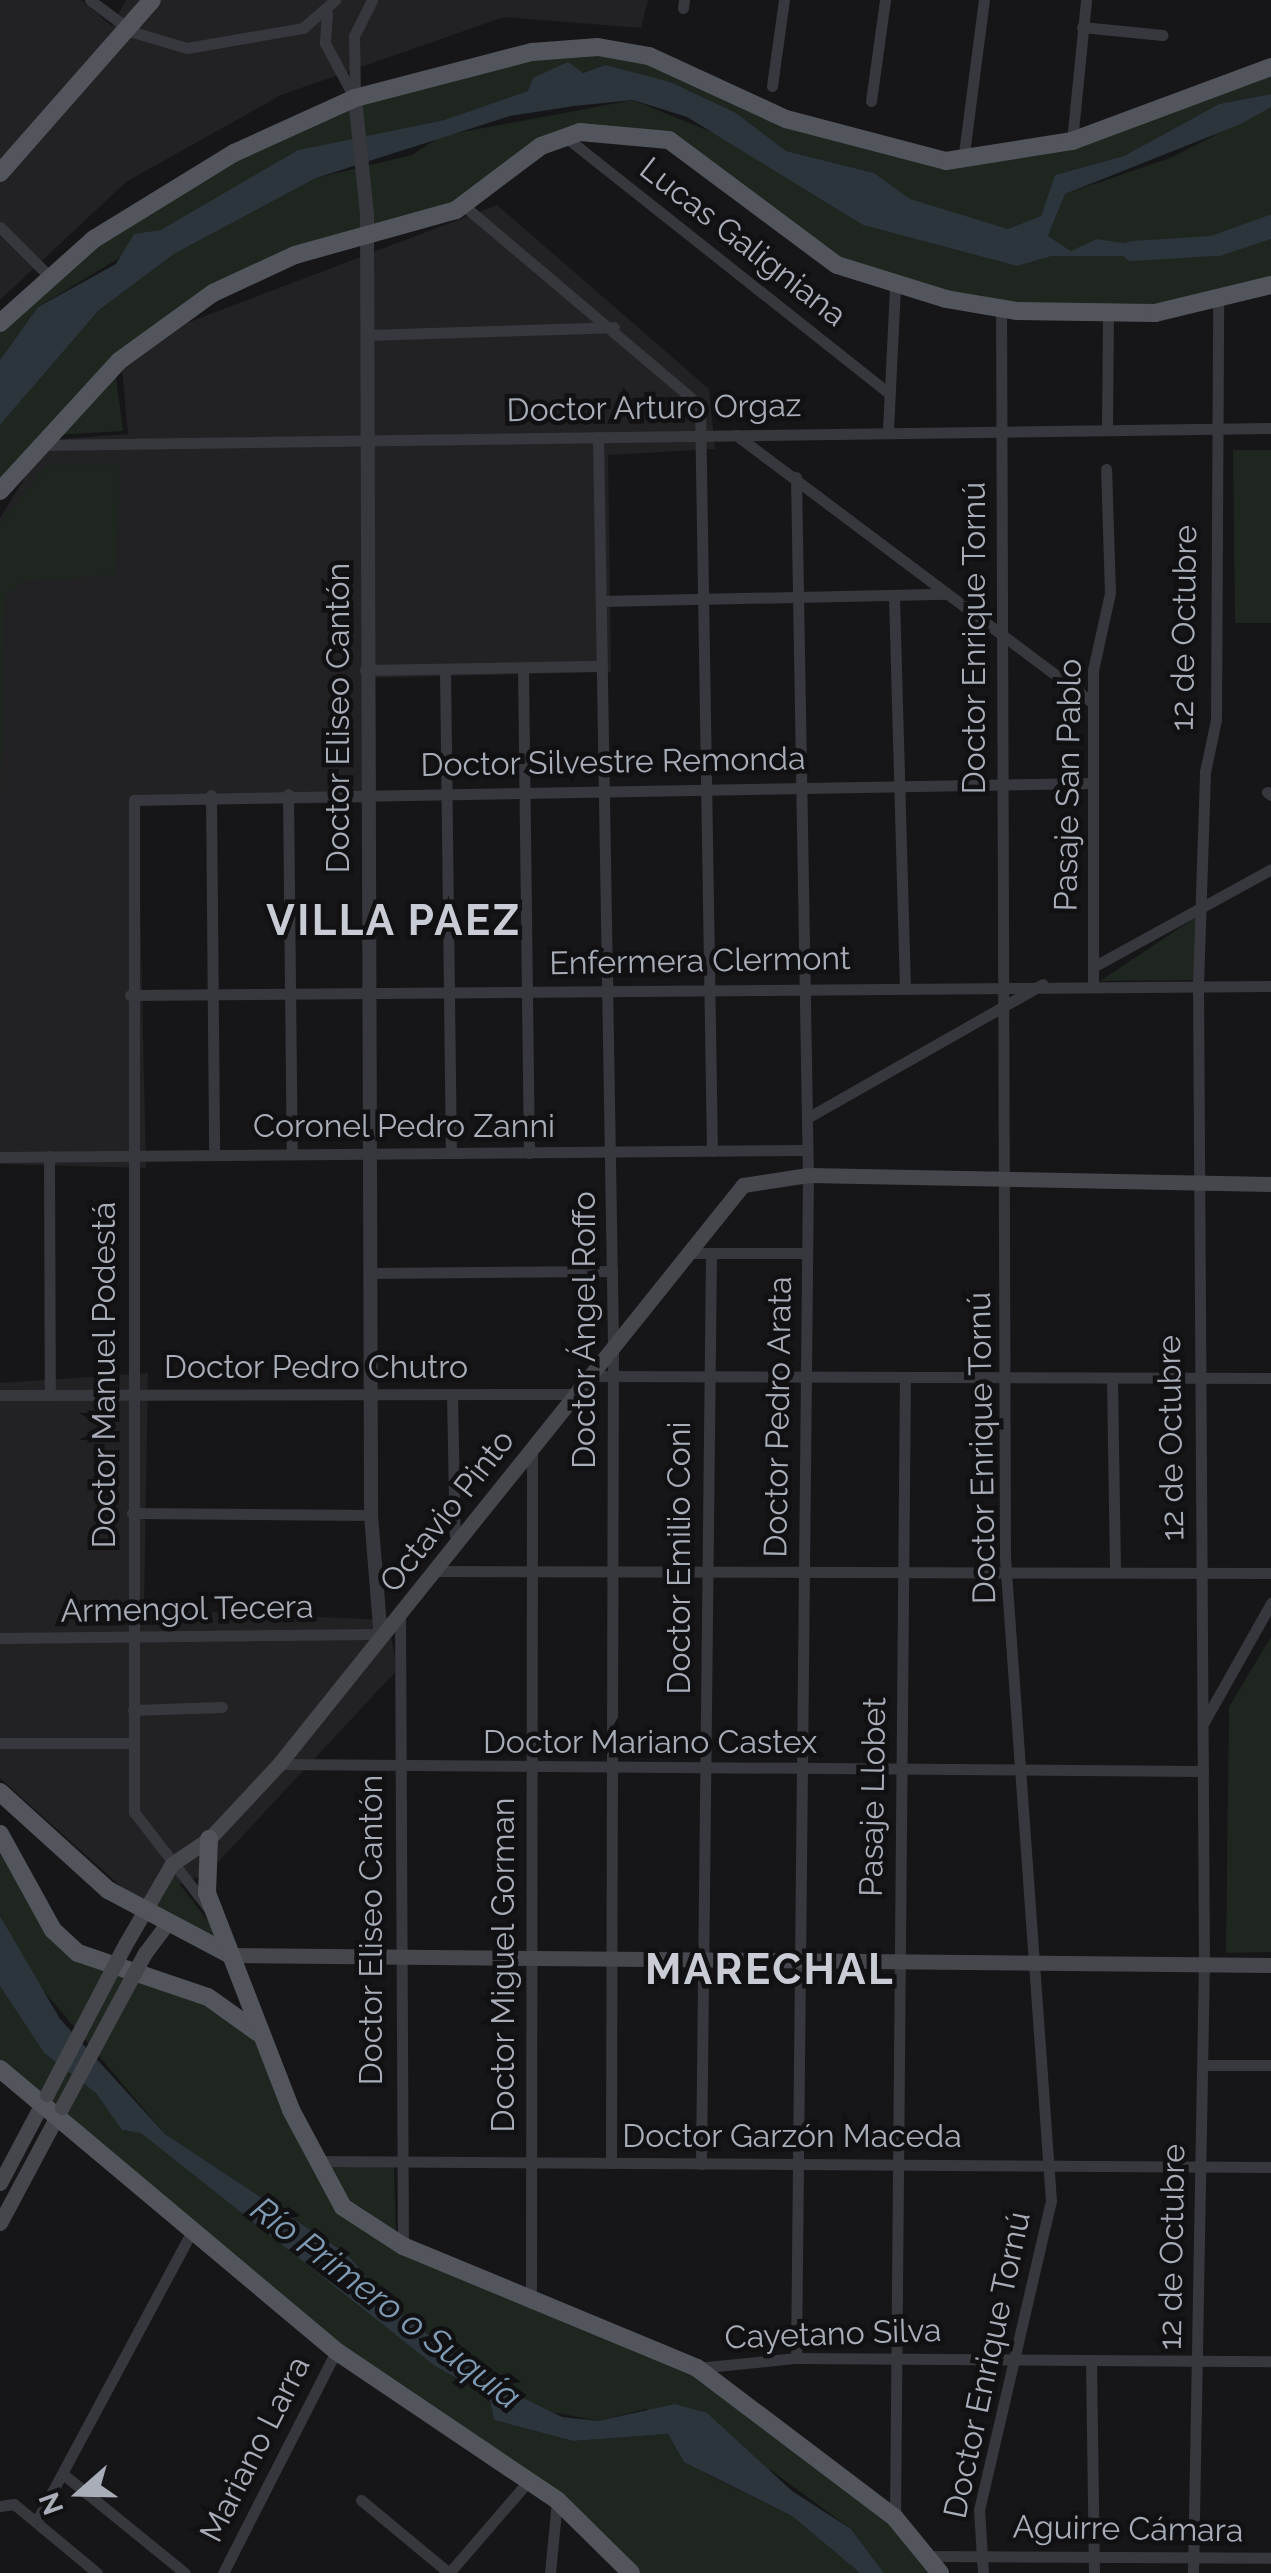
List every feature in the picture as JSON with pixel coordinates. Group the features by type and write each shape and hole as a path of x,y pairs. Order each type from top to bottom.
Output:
{"main road":[{"path":"0,173 132,32 152,0"},
{"path":"0,323 50,277 216,164 357,105 532,52 598,47 695,72 786,119 963,161 1072,142 1271,67"},
{"path":"0,491 38,445 166,324 274,263 367,224 463,205 563,135 636,131 669,140 823,257 895,286 1001,310 1108,312 1218,303 1271,285"},
{"path":"808,1175 1005,1182 1271,1184"},
{"name":"Octavio Pinto","path":"51,2106 140,1912 172,1864 209,1839 279,1764 532,1448 681,1253 743,1185 808,1175"},
{"path":"0,1792 140,1912 231,1956 397,1963 1271,1965"},
{"path":"0,1834 53,1930 78,1953 208,1997 265,2040"},
{"path":"209,1839 204,1874 231,1956 314,2161 343,2207 403,2246 531,2303 696,2368 895,2518 940,2573"},
{"path":"0,2183 165,1926"},
{"path":"0,2069 51,2106 192,2231 336,2350 557,2500 632,2573"},
{"path":"0,2224 51,2106"}],"street":[{"path":"90,0 132,32 205,47 303,28 327,14"},
{"path":"335,0 327,14 326,43 357,105"},
{"path":"357,105 354,36 372,0"},
{"path":"772,86 784,0"},
{"path":"871,101 885,0"},
{"path":"963,161 984,0"},
{"path":"1072,142 1086,0"},
{"path":"1082,28 1163,36"},
{"name":"Doctor Eliseo Cantón","path":"357,105 367,224 365,793 371,1515 378,1637"},
{"name":"Lucas Galigniana","path":"563,135 888,392"},
{"path":"463,205 696,396 701,436 712,1151"},
{"path":"0,227 50,277"},
{"path":"888,430 895,286"},
{"name":"12 de Octubre","path":"1193,2573 1204,1964 1196,1379 1198,986 1205,772 1216,720 1212,428 1218,303"},
{"name":"Doctor Enrique Tornú","path":"982,2573 975,2554 1048,2234 1050,2164 1040,1963 1007,1572 1006,985 998,632 1001,310"},
{"path":"1107,428 1108,312"},
{"path":"366,335 614,326"},
{"name":"Doctor Arturo Orgaz","path":"38,445 1002,428 1271,428"},
{"path":"736,435 1092,702"},
{"name":"Doctor Ángel Roffo","path":"598,437 613,1340 611,2164"},
{"name":"Pasaje San Pablo","path":"1092,984 1092,702 1110,593 1106,468"},
{"name":"Doctor Pedro Arata","path":"796,477 808,1150 796,2358"},
{"path":"601,602 947,594"},
{"path":"894,596 905,986"},
{"path":"365,670 602,666"},
{"path":"523,668 529,1152"},
{"path":"445,669 452,1153"},
{"name":"Doctor Silvestre Remonda","path":"134,800 211,795 1092,783"},
{"path":"288,794 292,1154"},
{"path":"211,795 214,1155"},
{"name":"Doctor Manuel Podestá","path":"134,800 130,995 132,1513 133,1743 138,1826 219,1921"},
{"path":"1093,967 1271,869"},
{"path":"807,1118 1006,1010 1044,984"},
{"name":"Enfermera Clermont","path":"130,995 1044,984 1271,986"},
{"name":"Coronel Pedro Zanni","path":"0,1156 808,1150"},
{"path":"49,1156 50,1395"},
{"path":"681,1253 807,1252"},
{"name":"Doctor Emilio Coni","path":"701,2164 711,1253"},
{"path":"369,1273 612,1271"},
{"path":"586,1376 1271,1378"},
{"name":"Pasaje Llobet","path":"895,2518 902,2357 899,1965 905,1378"},
{"path":"1112,1379 1114,1571"},
{"path":"452,1394 454,1546"},
{"name":"Doctor Pedro Chutro","path":"0,1395 573,1394"},
{"name":"Doctor Miguel Gorman","path":"531,2303 532,1448"},
{"path":"132,1513 371,1515"},
{"path":"434,1571 1271,1573"},
{"path":"1202,1726 1271,1603"},
{"name":"Doctor Eliseo Cantón","path":"400,1614 397,1963 403,2246"},
{"name":"Armengol Tecera","path":"0,1638 378,1637"},
{"path":"133,1710 222,1707"},
{"path":"0,1744 133,1743"},
{"name":"Doctor Mariano Castex","path":"279,1764 531,1770 1202,1771"},
{"path":"1202,2066 1271,2065"},
{"name":"Doctor Garzón Maceda","path":"314,2161 1271,2167"},
{"path":"36,2522 192,2231"},
{"name":"Mariano Larra","path":"223,2573 336,2350"},
{"name":"Cayetano Silva","path":"696,2368 796,2358 1271,2361"},
{"path":"1092,2360 1094,2573"},
{"path":"63,2474 186,2573"},
{"path":"361,2500 449,2573 530,2479"},
{"path":"550,2573 557,2500"},
{"path":"0,2506 36,2522 97,2573"},
{"name":"Aguirre Cámara","path":"925,2556 1271,2558"}],"shaded area":[{"path":"0,0 81,0 112,26 126,0 648,0 641,28 504,17 281,95 126,182 0,300"},
{"path":"630,52 750,102 946,161 1072,141 1271,67 1271,94 1219,104 1124,156 1055,175 1041,216 1008,229 910,200 874,173 786,151 736,113 605,65 444,120 298,150 38,307 0,360 0,323 74,256 331,107 502,58"},
{"path":"633,100 726,138 863,225 1017,266 1052,256 1220,256 1271,239 1271,285 1218,303 1016,311 874,281 685,148 580,132 483,192 295,255 166,324 0,491 0,425 99,310 174,254 316,178 412,155 441,136"},
{"path":"1271,107 1271,220 1182,252 1071,251 1048,236 1065,194 1170,158"},
{"path":"497,205 709,389 715,449 608,455 611,672 375,678 376,803 138,805 146,1168 0,1164 0,518 48,440 128,434 122,368 187,323"},
{"path":"116,377 123,431 54,435"},
{"path":"1233,450 1271,450 1271,623 1235,623"},
{"path":"120,464 116,575 22,581 5,597 0,833 0,524 47,465"},
{"path":"1196,917 1195,980 1100,981"},
{"path":"148,1373 144,1609 388,1620 397,1670 208,1873 137,1901 0,1778 0,1383"},
{"path":"1271,1637 1271,1952 1226,1953 1229,1707"},
{"path":"0,1834 66,1943 244,2018 352,2216 697,2368 895,2518 940,2573 884,2573 851,2529 772,2471 646,2409 598,2421 527,2407 394,2309 347,2254 165,2134 37,1983 0,1916"},
{"path":"172,1874 211,1925 215,1936 150,1906"},
{"path":"0,1986 44,2053 97,2093 125,2131 141,2132 435,2366 489,2396 494,2420 573,2441 668,2434 707,2474 792,2516 860,2573 631,2573 573,2514 336,2351 0,2069"},
{"path":"321,2166 394,2167 396,2238 354,2211"}],"water":[{"path":"568,62 583,73 605,65 670,82 736,113 786,151 874,173 910,199 1008,229 1041,216 1055,175 1124,156 1219,104 1271,94 1271,107 1241,124 1065,194 1048,236 1071,251 1097,239 1182,252 1271,220 1271,239 1220,256 1052,256 1017,266 863,225 687,117 633,100 574,106 510,116 316,178 174,254 99,310 0,425 0,360 38,307 116,264 134,234 161,230 298,150 444,120 528,91 533,78"},
{"path":"0,1916 60,2019 165,2134 347,2254 394,2309 491,2382 562,2417 598,2421 675,2404 707,2413 792,2491 851,2529 884,2573 860,2573 792,2516 684,2462 668,2434 573,2441 494,2420 489,2396 435,2366 141,2133 122,2130 96,2093 44,2053 0,1986"}],"waterway":[{"name":"Río Primero o Suquía","path":"1132,251 1213,246 1271,225"}],"district":[{"name":"VILLA PAEZ","path":"394,921"},
{"name":"MARECHAL","path":"770,1970"}]}
